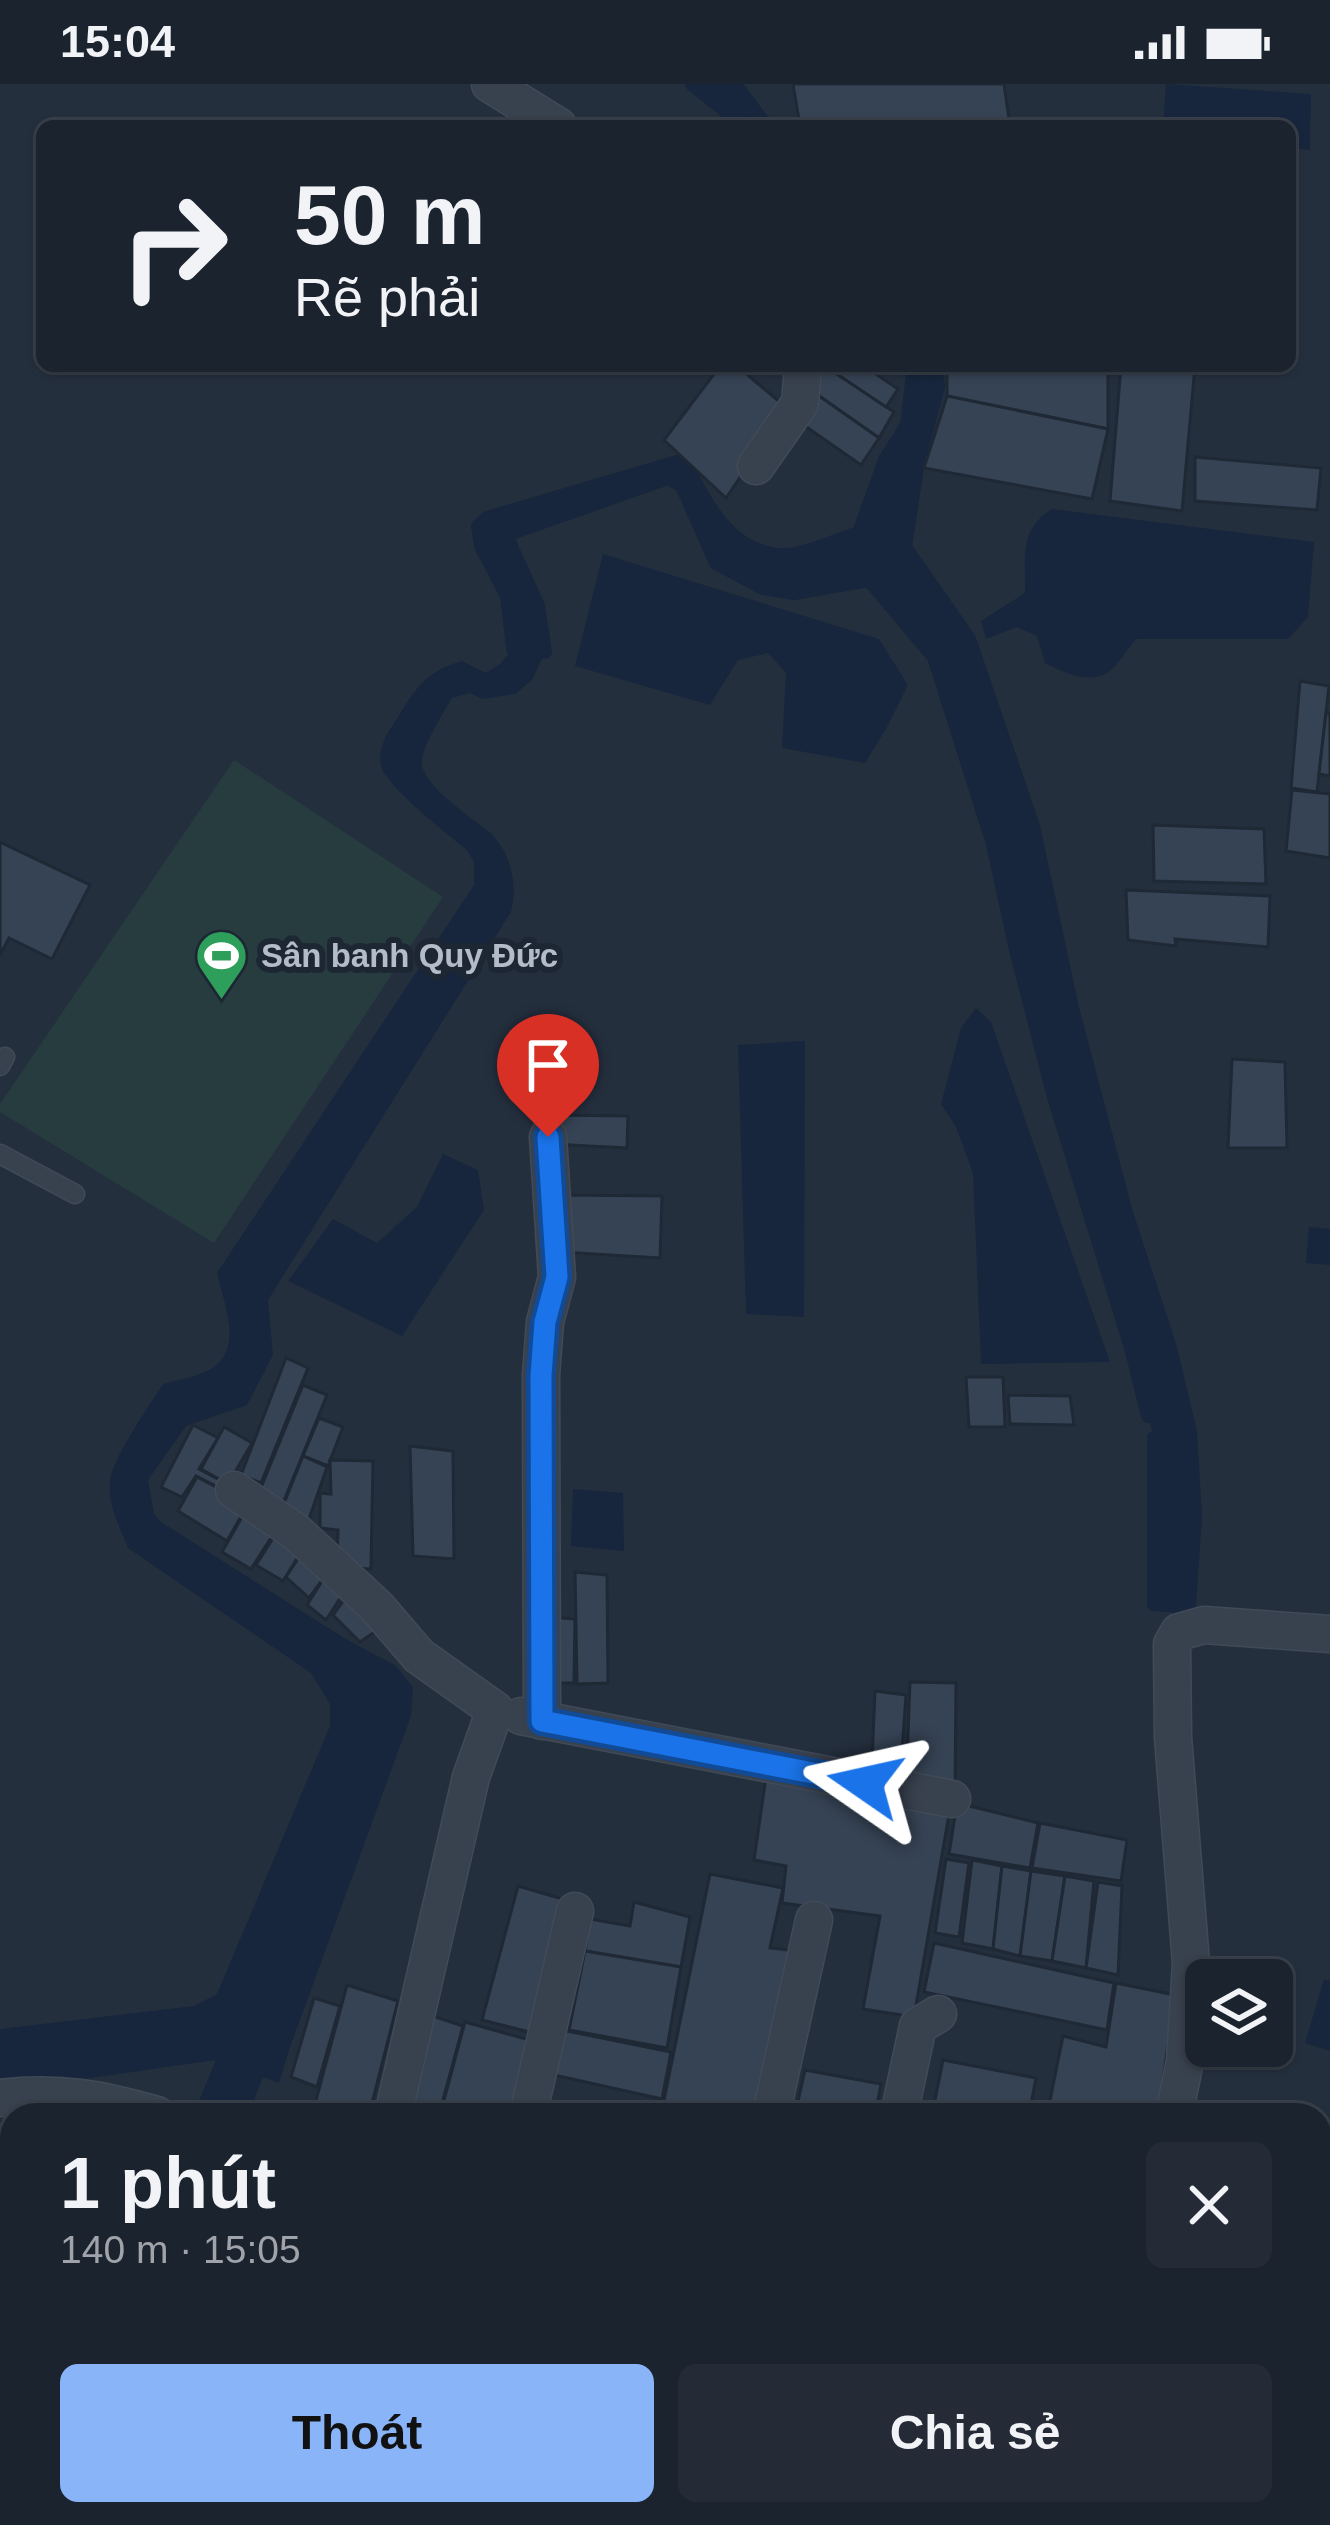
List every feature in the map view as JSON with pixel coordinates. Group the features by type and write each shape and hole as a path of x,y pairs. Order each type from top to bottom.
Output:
{"street":[{"path":"490,84 548,120"},
{"path":"756,466 800,404 803,372"},
{"path":"542,1721 541,1375 545,1322 557,1277 548,1137"},
{"path":"234,1490 296,1532 377,1607 419,1656 495,1710 952,1799"},
{"path":"1176,2103 1185,2061 1191,1963 1173,1737 1172,1644 1179,1632 1204,1625 1330,1634"},
{"path":"396,2103 471,1777 495,1710"},
{"path":"531,2103 575,1911"},
{"path":"773,2103 814,1919"},
{"path":"902,2103 918,2026 938,2014"},
{"path":"0,2098 40,2093 116,2103"}],"lane":[{"path":"0,1154 75,1194"}],"green space":[{"name":"Sân banh Quy Đức","path":"234,760 443,897 214,1243 0,1112 0,1104"}],"water":[{"path":"692,84 735,84 762,120 731,120"},
{"path":"1166,84 1311,94 1310,150 1296,149 1296,120 1163,120"},
{"path":"913,372 937,372 938,387 918,461 905,547 969,639 1033,826 1072,1008 1190,1432 1195,1516 1189,1607 1154,1604 1155,1443 1132,1351 1054,1097 993,844 934,657 869,581 794,593 763,588 716,563 682,486 669,478 507,534 538,606 545,652 532,680 515,694 482,699 470,693 452,698 422,759 428,779 492,834 504,852 513,881 511,912 268,1300 273,1355 247,1405 186,1426 148,1480 154,1514 161,1522 396,1666 413,1687 411,1716 279,2083 263,2077 253,2103 198,2103 216,2060 0,2091 0,2029 194,2006 217,1994 330,1726 330,1704 311,1673 128,1548 112,1507 110,1481 124,1446 163,1384 220,1362 229,1326 217,1273 474,885 474,863 467,850 393,785 380,758 389,732 425,680 462,661 486,673 513,648 507,596 481,546 478,526 487,518 677,462 685,464 723,525 749,547 785,555 812,550 859,533 885,460 907,425"},
{"path":"1052,509 1314,542 1308,617 1288,639 1137,639 1111,670 1095,677 1069,674 1045,663 1037,636 1017,627 986,639 981,621 1025,593 1029,536"},
{"path":"603,554 879,639 908,685 865,763 782,748 786,673 768,653 738,660 710,705 575,666"},
{"path":"976,1008 991,1022 1110,1362 981,1364 973,1173 956,1127 941,1104 961,1028"},
{"path":"805,1041 804,1317 746,1314 738,1045"},
{"path":"443,1154 478,1170 484,1210 402,1336 288,1281 333,1219 377,1243 417,1207"},
{"path":"1309,1227 1330,1229 1330,1265 1306,1263"},
{"path":"573,1489 623,1493 624,1551 571,1546"},
{"path":"1324,1979 1330,1981 1330,2051 1305,2043"}],"building":[{"path":"793,84 1004,84 1009,120 799,120"},
{"path":"715,372 744,372 787,408 726,498 664,440"},
{"path":"822,372 834,372 894,412 879,438 812,391"},
{"path":"834,372 873,372 898,389 886,407"},
{"path":"947,372 1108,372 1108,429 947,396"},
{"path":"1121,372 1194,372 1182,511 1110,501"},
{"path":"812,391 879,438 861,465 795,419"},
{"path":"947,396 1108,429 1092,499 924,468"},
{"path":"1195,457 1321,468 1317,510 1195,501"},
{"path":"1300,681 1329,686 1317,792 1291,788"},
{"path":"1326,713 1330,714 1330,776 1319,774"},
{"path":"1292,790 1330,794 1330,858 1286,851"},
{"path":"1153,825 1264,829 1266,884 1154,881"},
{"path":"0,842 90,885 52,959 9,938 0,955"},
{"path":"1126,890 1270,896 1268,947 1128,940"},
{"path":"1232,1059 1285,1062 1287,1148 1228,1148"},
{"path":"552,1115 628,1116 627,1148 552,1144"},
{"path":"561,1195 662,1196 660,1258 561,1252"},
{"path":"286,1358 308,1368 261,1483 241,1475"},
{"path":"966,1377 1003,1377 1005,1427 969,1427"},
{"path":"303,1385 327,1395 283,1503 258,1495"},
{"path":"1008,1395 1070,1396 1074,1425 1010,1424"},
{"path":"319,1418 343,1427 328,1466 303,1456"},
{"path":"193,1425 218,1438 199,1469 225,1483 222,1489 196,1476 182,1497 161,1487"},
{"path":"224,1427 252,1443 228,1484 201,1469"},
{"path":"410,1446 453,1451 454,1559 413,1556"},
{"path":"303,1456 327,1467 309,1519 283,1506"},
{"path":"330,1460 373,1461 371,1569 337,1567 338,1530 320,1528 320,1493 331,1494"},
{"path":"197,1477 248,1504 227,1541 178,1511"},
{"path":"250,1503 280,1524 251,1569 222,1552"},
{"path":"282,1524 306,1544 283,1581 256,1565"},
{"path":"307,1545 331,1568 309,1598 286,1577"},
{"path":"329,1570 348,1586 326,1620 307,1605"},
{"path":"575,1572 607,1575 608,1683 577,1684"},
{"path":"351,1590 382,1627 360,1642 333,1615"},
{"path":"548,1617 575,1619 574,1683 547,1683"},
{"path":"910,1682 956,1683 955,1795 906,1787"},
{"path":"875,1691 906,1695 901,1765 872,1761"},
{"path":"767,1770 951,1803 914,2017 863,2009 880,1916 782,1903 786,1866 754,1860"},
{"path":"957,1803 1038,1823 1030,1868 949,1854"},
{"path":"1040,1823 1127,1840 1121,1881 1032,1868"},
{"path":"946,1859 969,1863 959,1937 935,1933"},
{"path":"972,1860 1002,1866 993,1949 962,1943"},
{"path":"1002,1866 1031,1871 1020,1956 993,1949"},
{"path":"1031,1871 1065,1876 1052,1961 1020,1956"},
{"path":"710,1874 783,1888 770,1948 798,1951 768,2103 663,2103"},
{"path":"1065,1876 1094,1881 1086,1968 1052,1961"},
{"path":"1098,1882 1122,1886 1118,1975 1086,1968"},
{"path":"518,1886 566,1900 533,2033 482,2020"},
{"path":"634,1902 690,1917 681,1967 585,1951 590,1919 630,1926"},
{"path":"934,1943 1114,1983 1107,2030 924,1992"},
{"path":"585,1951 681,1967 667,2048 569,2030"},
{"path":"1116,1983 1175,1995 1160,2103 1049,2103 1063,2036 1106,2047"},
{"path":"347,1985 398,2001 372,2103 315,2103"},
{"path":"314,1998 340,2006 317,2087 291,2077"},
{"path":"433,2016 463,2026 442,2103 410,2103"},
{"path":"465,2022 533,2041 519,2103 443,2103"},
{"path":"562,2030 671,2052 662,2099 554,2075"},
{"path":"943,2060 1036,2078 1031,2103 934,2103"},
{"path":"805,2070 881,2084 877,2103 798,2103"}],"waterway":[{"path":"692,84 731,120"},
{"path":"735,84 762,120"},
{"path":"913,372 907,425 885,460 859,533 794,554 750,547 723,525 685,464 677,462 487,518 478,526 481,546 507,596 513,648 545,652 538,606 506,535 668,478 682,486 716,563 763,588 794,593 869,580 934,657 993,844 1054,1097 1148,1416"},
{"path":"937,372 938,387 918,461 905,547 969,639 1033,826 1072,1008 1190,1432 1195,1516 1189,1607 1154,1604 1154,1438"}],"place":[{"name":"Sân banh Quy Đức","path":"222,1001"}],"route":[{"path":"548,1137 557,1277 545,1322 541,1375 542,1721 865,1783"}]}
